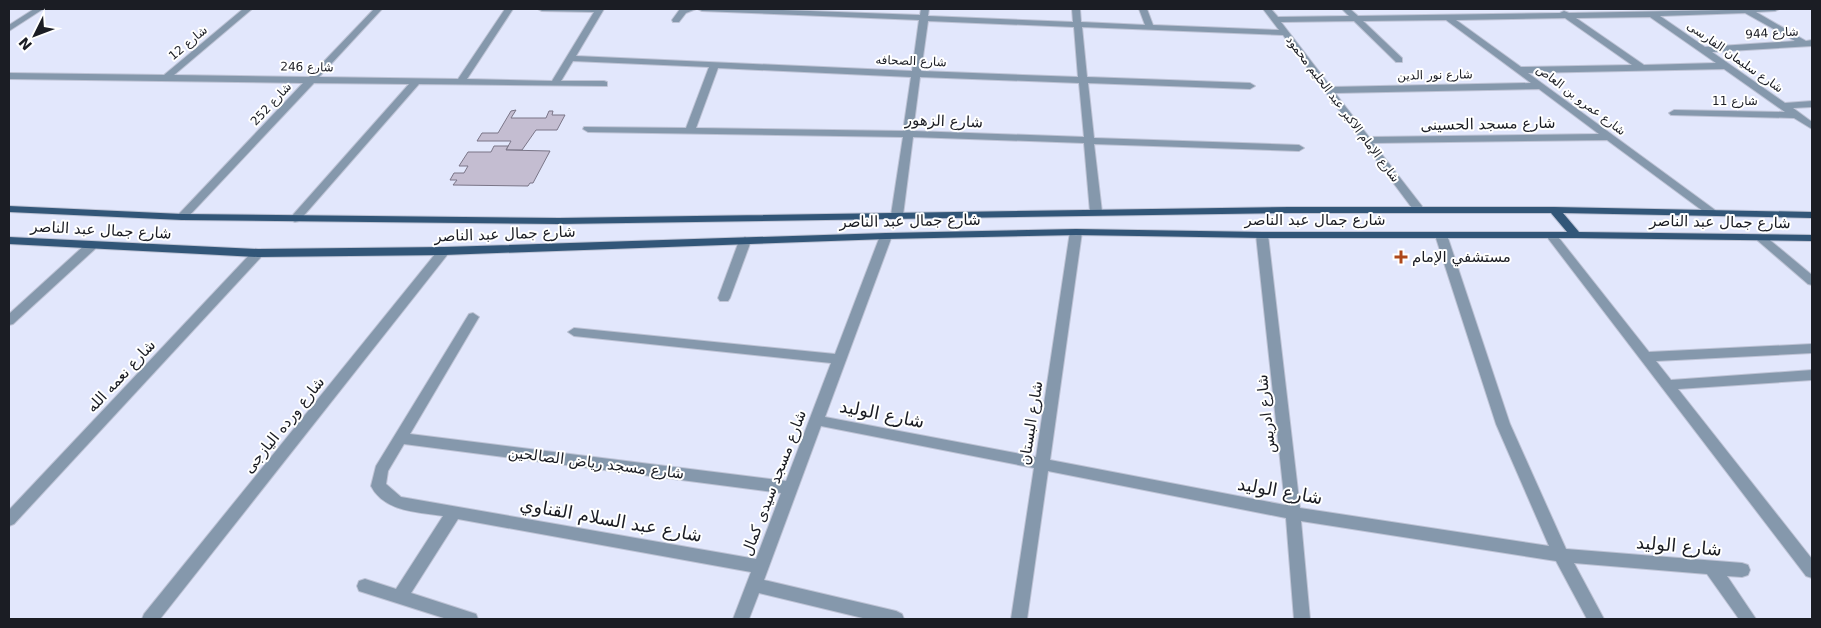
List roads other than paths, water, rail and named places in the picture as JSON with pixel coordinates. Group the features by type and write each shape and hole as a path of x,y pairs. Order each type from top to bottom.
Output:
{"main road":[{"name":"شارع جمال عبد الناصر","path":"9,209 182,217 559,221 1096,212 1419,210 1554,210 1812,215"},
{"path":"1554,210 1576,235"},
{"name":"شارع جمال عبد الناصر","path":"9,240 91,246 258,253 444,251 886,236 1076,232 1812,238"}],"street":[{"path":"9,29 39,9"},
{"name":"شارع 12","path":"167,78 248,9"},
{"name":"شارع 252","path":"182,217 378,9"},
{"path":"461,82 509,9"},
{"path":"542,9 600,10"},
{"path":"676,20 683,11 692,9"},
{"path":"702,9 925,13 1077,23 1286,33"},
{"path":"1076,9 1096,212"},
{"path":"1143,9 1150,27"},
{"name":"شارع الإمام الاكبر عبد الحليم محمود","path":"1267,9 1419,210"},
{"path":"1346,9 1399,60"},
{"name":"شارع عمرو بن العاص","path":"1436,9 1711,212"},
{"path":"1276,20 1562,11 1775,9"},
{"path":"555,83 600,10"},
{"path":"1746,10 1810,45"},
{"path":"1562,11 1641,66"},
{"name":"شارع سليمان الفارسى","path":"1648,11 1812,126"},
{"path":"897,215 925,13"},
{"name":"شارع 944","path":"1703,50 1810,45"},
{"name":"شارع الصحافه","path":"570,58 916,74 1250,86"},
{"path":"690,131 714,64"},
{"path":"1521,70 1641,66 1726,66"},
{"name":"شارع 246","path":"9,76 604,84"},
{"path":"295,219 417,81"},
{"name":"شارع نور الدين","path":"1329,90 1542,86"},
{"path":"1783,106 1812,104"},
{"name":"شارع 11","path":"1674,114 1796,114"},
{"name":"شارع الزهور","path":"588,129 908,134 1299,148"},
{"name":"شارع مسجد الحسينى","path":"1367,140 1609,137"},
{"name":"شارع البستان","path":"1019,619 1076,232"},
{"name":"شارع ادريس","path":"1262,235 1293,513 1302,619"},
{"path":"1441,235 1503,424 1561,555 1596,619"},
{"path":"1550,235 1812,571"},
{"name":"شارع مسجد سيدى كمال","path":"741,619 886,236"},
{"path":"1761,238 1812,281"},
{"path":"724,298 745,241"},
{"path":"9,321 91,246"},
{"name":"شارع ورده اليازجى","path":"150,619 444,251"},
{"name":"شارع نعمه الله","path":"9,520 258,253"},
{"name":"شارع عبد السلام القناوي","path":"473,317 381,470 378,486 386,494 396,502 455,511 760,567"},
{"path":"574,332 838,359"},
{"path":"1647,358 1812,348"},
{"path":"1668,385 1812,375"},
{"name":"شارع الوليد","path":"815,420 1293,513 1561,555 1742,570"},
{"name":"شارع مسجد رياض الصالحين","path":"400,438 791,488"},
{"path":"400,597 455,511"},
{"path":"1712,568 1748,619"},
{"path":"753,584 896,619"},
{"path":"365,586 470,619"}],"place":[{"name":"مستشفي الإمام","path":"1401,257"}]}
